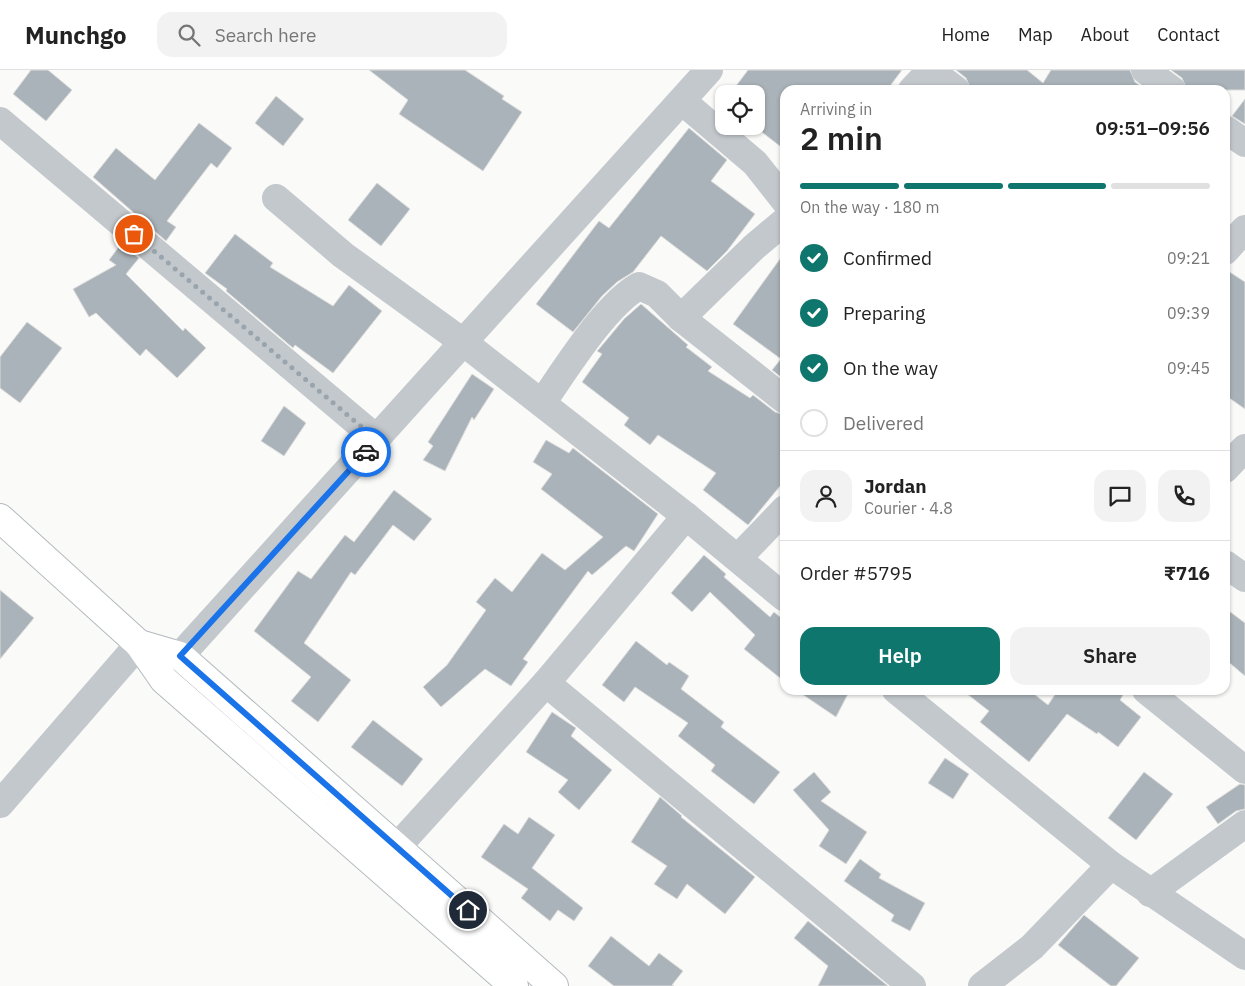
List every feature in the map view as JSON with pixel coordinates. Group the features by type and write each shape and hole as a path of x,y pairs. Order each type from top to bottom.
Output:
{"street":[{"path":"180,656 709,70"},
{"path":"1145,70 1165,85"},
{"path":"925,77 944,85"},
{"path":"682,101 755,163 780,195"},
{"path":"0,121 377,440"},
{"path":"1230,132 1245,144"},
{"path":"276,198 343,255 463,342 542,403 686,516 780,594"},
{"path":"681,318 754,247 780,225"},
{"path":"1230,246 1245,229"},
{"path":"542,403 576,354 624,294 639,286 657,294 681,318 780,396"},
{"path":"1230,464 1245,448"},
{"path":"738,558 780,515"},
{"path":"397,847 546,683 686,516"},
{"path":"0,518 139,644 164,680 514,986"},
{"path":"1230,568 1245,578"},
{"path":"139,644 180,656 554,986"},
{"path":"0,804 139,644"},
{"path":"546,683 912,986"},
{"path":"902,695 1111,866 1245,956"},
{"path":"1152,695 1245,770"},
{"path":"1150,893 1245,824"},
{"path":"982,986 1032,946 1111,866"}],"building":[{"path":"31,70 48,70 72,90 46,121 13,94"},
{"path":"369,70 465,70 504,96 502,99 522,112 483,171 399,114 408,100"},
{"path":"748,70 902,70 891,85 780,85 780,146 765,135 765,85 737,85"},
{"path":"956,70 1027,70 1043,83 1051,70 1130,70 1135,82 1139,85 969,85 966,78"},
{"path":"1171,70 1245,70 1245,90 1230,90 1230,85 1185,85 1182,78"},
{"path":"276,96 304,119 283,146 255,123"},
{"path":"1245,99 1245,124 1232,116"},
{"path":"199,123 232,148 217,168 211,163 167,221 176,227 166,241 93,177 116,148 155,180"},
{"path":"689,128 727,160 711,181 755,214 727,251 707,271 661,236 633,272 617,282 602,296 573,332 536,304 599,221 609,228"},
{"path":"377,183 410,209 381,246 348,220"},
{"path":"235,234 273,263 270,267 333,306 349,285 382,311 333,373 295,345 293,348 226,291 227,289 205,273"},
{"path":"121,244 139,258 126,274 183,331 185,328 206,348 177,378 146,349 140,356 96,313 89,317 73,289 116,265 109,260"},
{"path":"780,259 780,358 733,324"},
{"path":"1230,272 1245,282 1245,409 1230,398"},
{"path":"641,304 688,345 686,347 712,367 708,371 750,398 753,395 775,412 780,414 780,486 748,525 703,490 716,473 658,435 650,445 624,425 629,418 582,382 602,354 597,351 624,319"},
{"path":"27,322 62,348 20,403 0,388 0,357"},
{"path":"780,360 780,376 772,370"},
{"path":"472,374 494,389 474,420 472,417 445,471 423,460 433,446 428,442"},
{"path":"284,406 306,423 284,456 261,441"},
{"path":"546,440 569,453 573,448 658,514 634,551 626,546 592,575 588,571 523,659 528,662 511,686 485,669 441,707 423,687 447,665 486,610 476,602 495,578 512,592 542,553 565,570 603,537 541,489 552,474 533,462"},
{"path":"394,490 432,519 414,541 393,525 355,575 351,572 304,643 351,680 318,722 291,701 311,677 254,631 298,571 311,579 345,535 354,542"},
{"path":"704,555 726,574 724,577 770,617 774,612 780,617 780,678 744,649 755,635 710,592 692,612 671,593"},
{"path":"0,590 34,618 0,659"},
{"path":"1230,612 1245,623 1245,676 1230,663"},
{"path":"636,641 667,665 669,662 689,676 681,689 724,722 721,727 780,772 754,804 711,771 715,765 678,736 688,723 635,687 624,702 602,685"},
{"path":"803,695 847,695 836,717"},
{"path":"968,695 1035,695 1048,705 1055,695 1123,695 1120,700 1141,717 1118,747 1098,732 1097,734 1067,714 1029,762 980,722 989,711"},
{"path":"552,712 576,728 571,736 612,770 579,810 558,792 568,780 526,752"},
{"path":"373,720 423,759 402,786 351,747"},
{"path":"945,758 969,774 953,799 928,783"},
{"path":"814,772 831,792 821,801 867,832 846,864 819,846 829,830 793,790"},
{"path":"1144,772 1173,794 1136,840 1108,818"},
{"path":"1240,784 1245,785 1245,809 1236,811 1218,824 1206,807"},
{"path":"660,797 681,817 755,877 725,914 687,884 677,899 654,884 667,866 631,842"},
{"path":"529,817 555,835 532,868 583,908 574,921 558,910 550,921 521,898 528,889 481,857 504,824 518,834"},
{"path":"860,859 881,874 879,878 925,903 910,931 891,921 894,915 844,881"},
{"path":"1084,915 1139,958 1116,986 1111,986 1058,945"},
{"path":"808,921 888,986 818,986 828,966 794,938"},
{"path":"611,936 649,966 659,953 683,971 672,985 674,986 614,986 588,966"}],"way so far":[{"path":"134,234 377,440 366,452"}],"route":[{"path":"366,452 180,656 468,910"}]}
